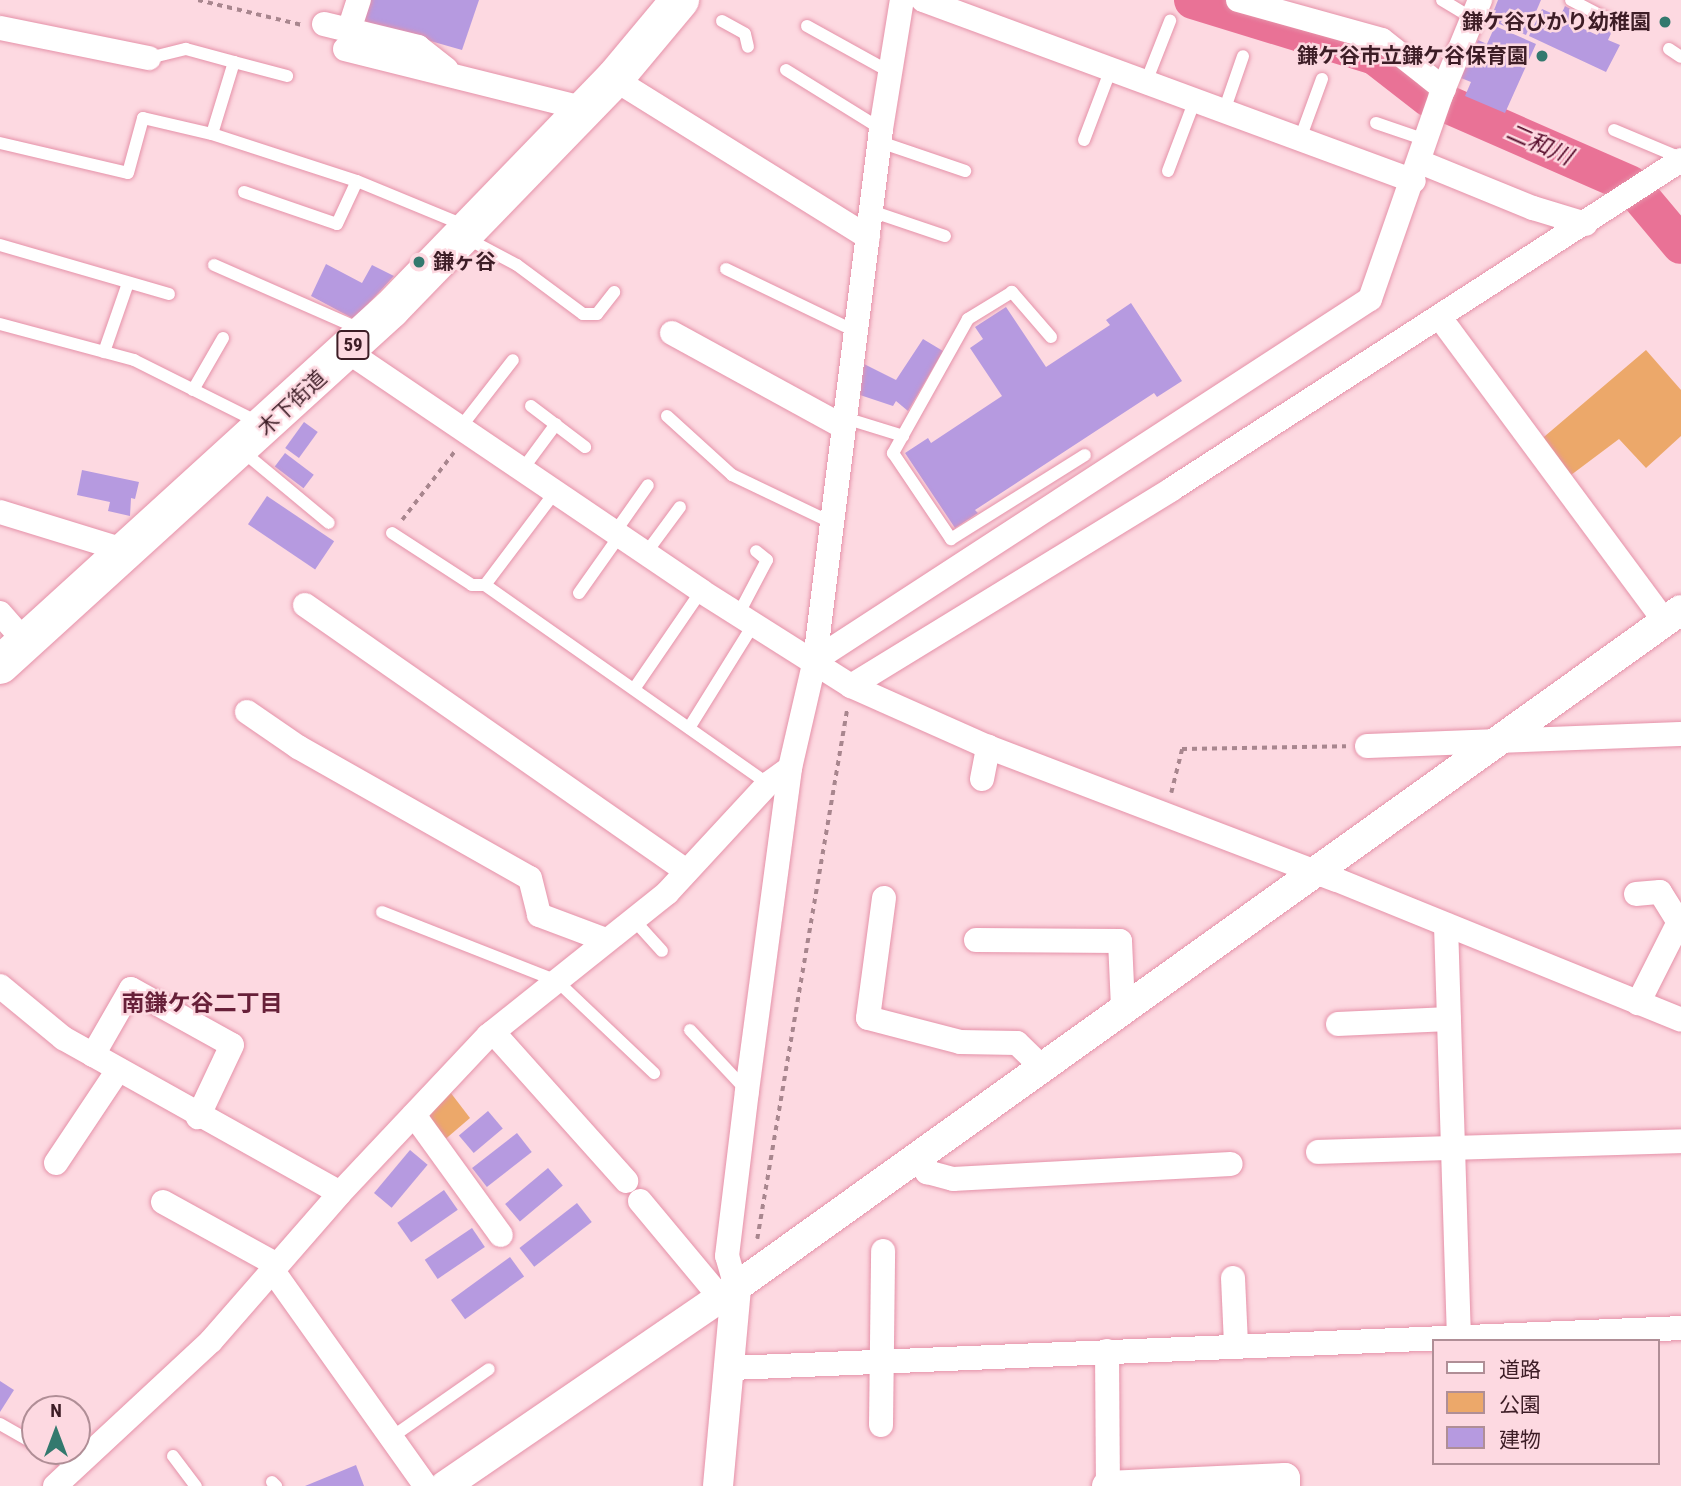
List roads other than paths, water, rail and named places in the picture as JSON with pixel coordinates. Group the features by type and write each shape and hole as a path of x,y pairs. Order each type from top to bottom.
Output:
{"main road":[{"name":"木下街道","path":"13,654 253,438 468,233 614,79 680,0"}],"street":[{"path":"347,39 359,0"},
{"path":"718,1486 732,1368 727,1256 747,1091 790,768 815,660 855,331 902,0"},
{"path":"923,0 1300,139 1420,161 1533,208 1586,224"},
{"path":"1238,0 1382,40 1440,98"},
{"path":"815,660 1370,299 1440,98 1476,9"},
{"path":"324,24 347,39 418,47 455,76 585,109"},
{"path":"0,28 149,58"},
{"path":"614,79 868,237"},
{"path":"851,686 1441,319 1681,159"},
{"path":"445,1486 728,1292 1673,616 1441,319"},
{"path":"672,333 844,422"},
{"path":"357,341 464,431 701,591 815,660 851,686 988,747 1312,872 1681,1020"},
{"path":"0,512 127,551"},
{"path":"306,605 687,871"},
{"path":"0,613 13,654"},
{"path":"247,712 298,747 530,878 539,915 606,940"},
{"path":"1367,746 1681,734"},
{"path":"982,779 988,747"},
{"path":"55,1486 211,1341 340,1193 493,1032 633,919 687,871 768,784 790,768"},
{"path":"1636,894 1660,892 1679,922 1638,1003"},
{"path":"884,898 868,1018 960,1042 1017,1043 1042,1067"},
{"path":"1446,925 1459,1336"},
{"path":"976,940 1120,940 1123,1008"},
{"path":"0,986 63,1038 198,1117 340,1193"},
{"path":"93,1055 131,989 232,1045 198,1117"},
{"path":"1338,1024 1449,1019"},
{"path":"493,1032 633,1191 728,1292"},
{"path":"57,1163 118,1070"},
{"path":"414,1115 501,1235"},
{"path":"1318,1152 1681,1141"},
{"path":"922,1152 927,1172 953,1179 1231,1164"},
{"path":"163,1202 275,1268 426,1486"},
{"path":"881,1425 883,1251"},
{"path":"1233,1278 1236,1345"},
{"path":"732,1368 1681,1328"},
{"path":"1107,1351 1108,1486 1284,1478 1285,1486"}],"lane":[{"path":"1442,0 1476,9"},
{"path":"1572,0 1613,22"},
{"path":"1146,82 1170,20"},
{"path":"722,21 746,34 748,47"},
{"path":"807,26 890,72"},
{"path":"149,58 186,49 287,76"},
{"path":"1669,49 1681,57"},
{"path":"1224,111 1243,56"},
{"path":"212,134 234,62"},
{"path":"1084,140 1111,69"},
{"path":"786,70 881,135 965,171"},
{"path":"1300,139 1321,79"},
{"path":"1168,171 1195,100"},
{"path":"0,143 128,173 143,118 212,134 357,181 468,233 583,314 597,314 614,292"},
{"path":"1376,123 1420,161"},
{"path":"1614,130 1681,159"},
{"path":"244,192 337,224 357,181"},
{"path":"872,211 944,236"},
{"path":"0,246 169,295"},
{"path":"214,265 357,341"},
{"path":"726,269 855,331"},
{"path":"104,352 128,283"},
{"path":"1051,337 1012,292 968,318 893,453 951,539 1085,455"},
{"path":"0,324 134,360 193,390 253,438 330,523"},
{"path":"193,390 223,338"},
{"path":"464,431 513,360"},
{"path":"531,406 585,446"},
{"path":"667,416 732,474 832,523"},
{"path":"844,422 903,436"},
{"path":"522,470 556,424"},
{"path":"579,593 648,485"},
{"path":"485,585 555,492"},
{"path":"646,553 680,507"},
{"path":"393,533 472,585 485,585 768,784"},
{"path":"689,728 746,620 767,559 756,551"},
{"path":"634,689 701,591"},
{"path":"382,912 557,981 654,1073"},
{"path":"633,919 662,951"},
{"path":"690,1030 747,1091"},
{"path":"392,1437 489,1369"},
{"path":"0,1424 21,1436"},
{"path":"173,1456 196,1486"},
{"path":"72,1465 76,1467"}],"waterway":[{"name":"二和川","path":"1193,0 1375,56 1429,98"},
{"name":"二和川","path":"1449,105 1629,184"},
{"name":"二和川","path":"1639,195 1681,245"}],"place":[{"name":"鎌ケ谷ひかり幼稚園","path":"1665,22"},
{"name":"鎌ケ谷市立鎌ケ谷保育園","path":"1542,56"},
{"name":"鎌ヶ谷","path":"419,262"}],"district":[{"name":"南鎌ケ谷二丁目","path":"202,1004"}]}
